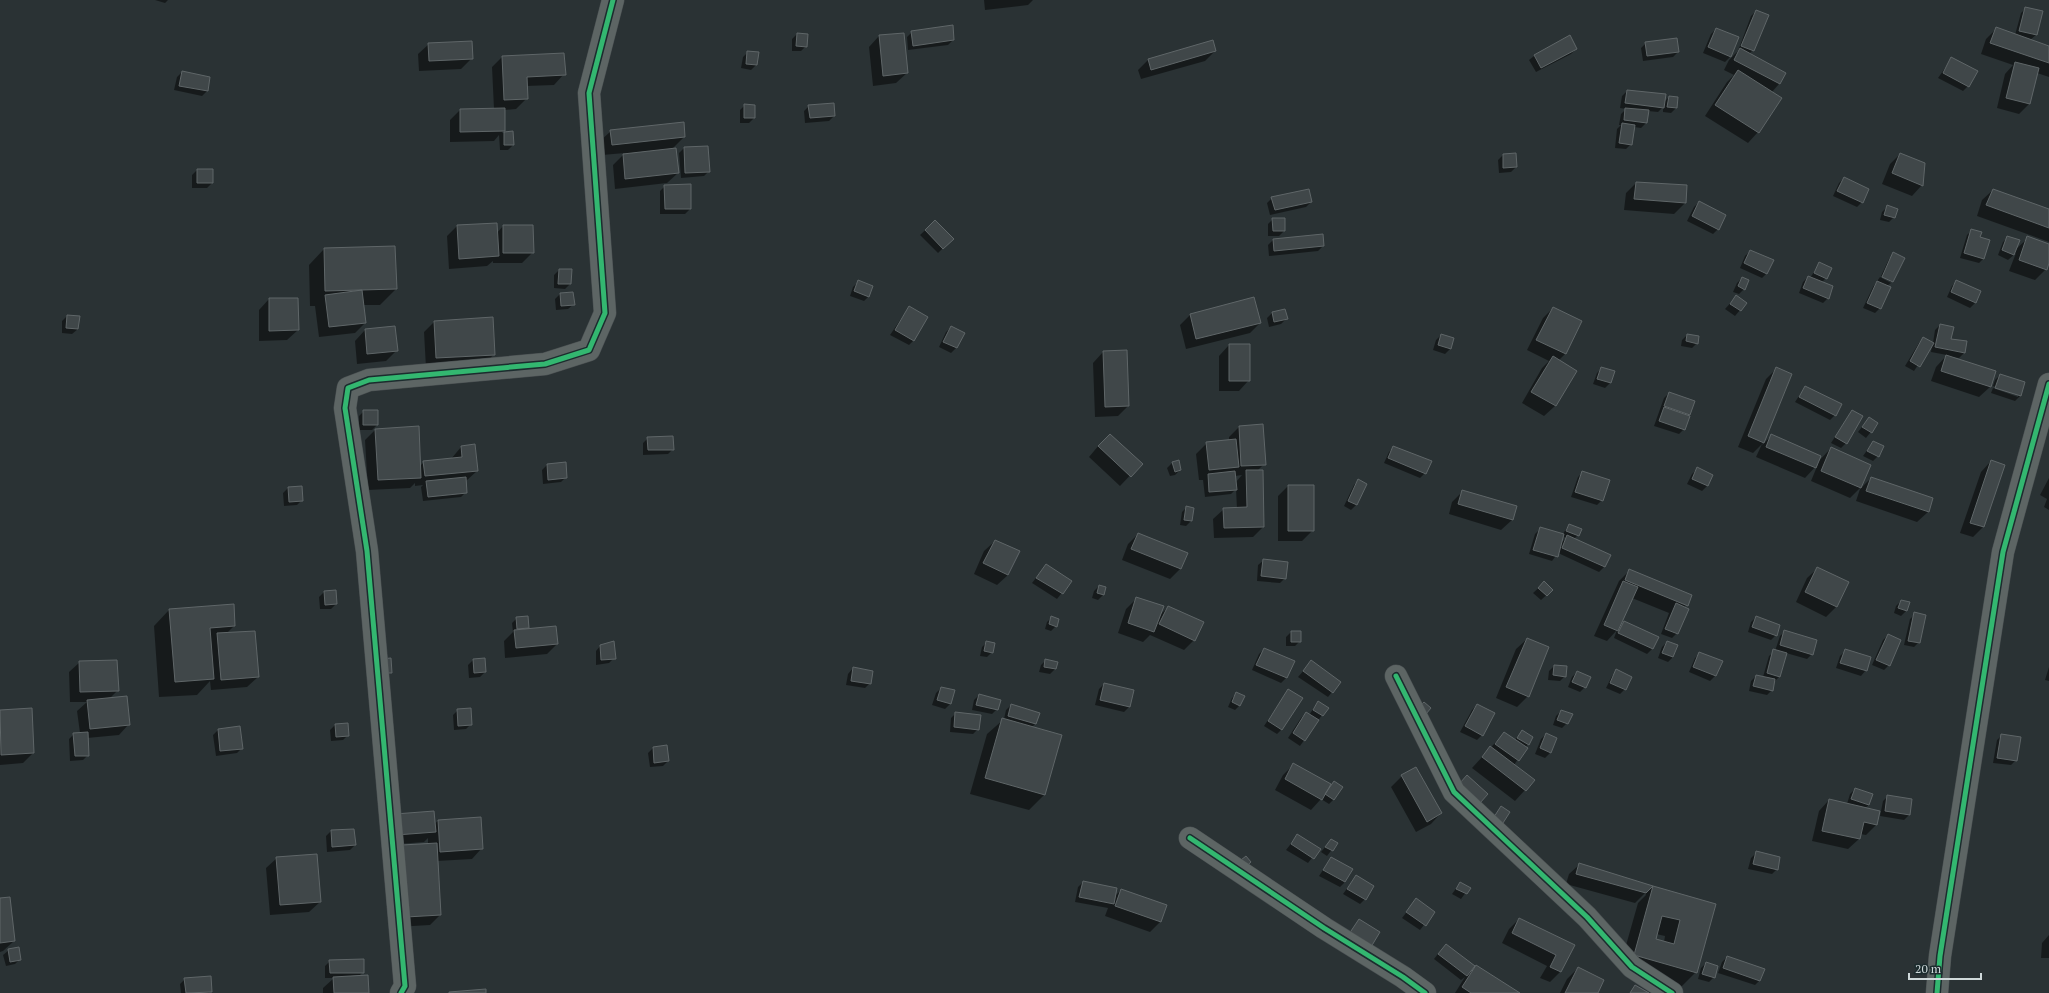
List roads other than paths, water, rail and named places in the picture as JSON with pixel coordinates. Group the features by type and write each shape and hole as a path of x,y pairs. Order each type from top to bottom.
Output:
{"street":[{"path":"401,993 405,986 367,551 345,408 348,388 369,380 545,364 589,350 605,312 589,93 613,0"},
{"path":"1937,993 1940,956 2002,552 2049,384"},
{"path":"1396,676 1454,792 1587,917 1632,967 1672,993"},
{"path":"1190,838 1324,928 1403,977 1425,993"}]}
